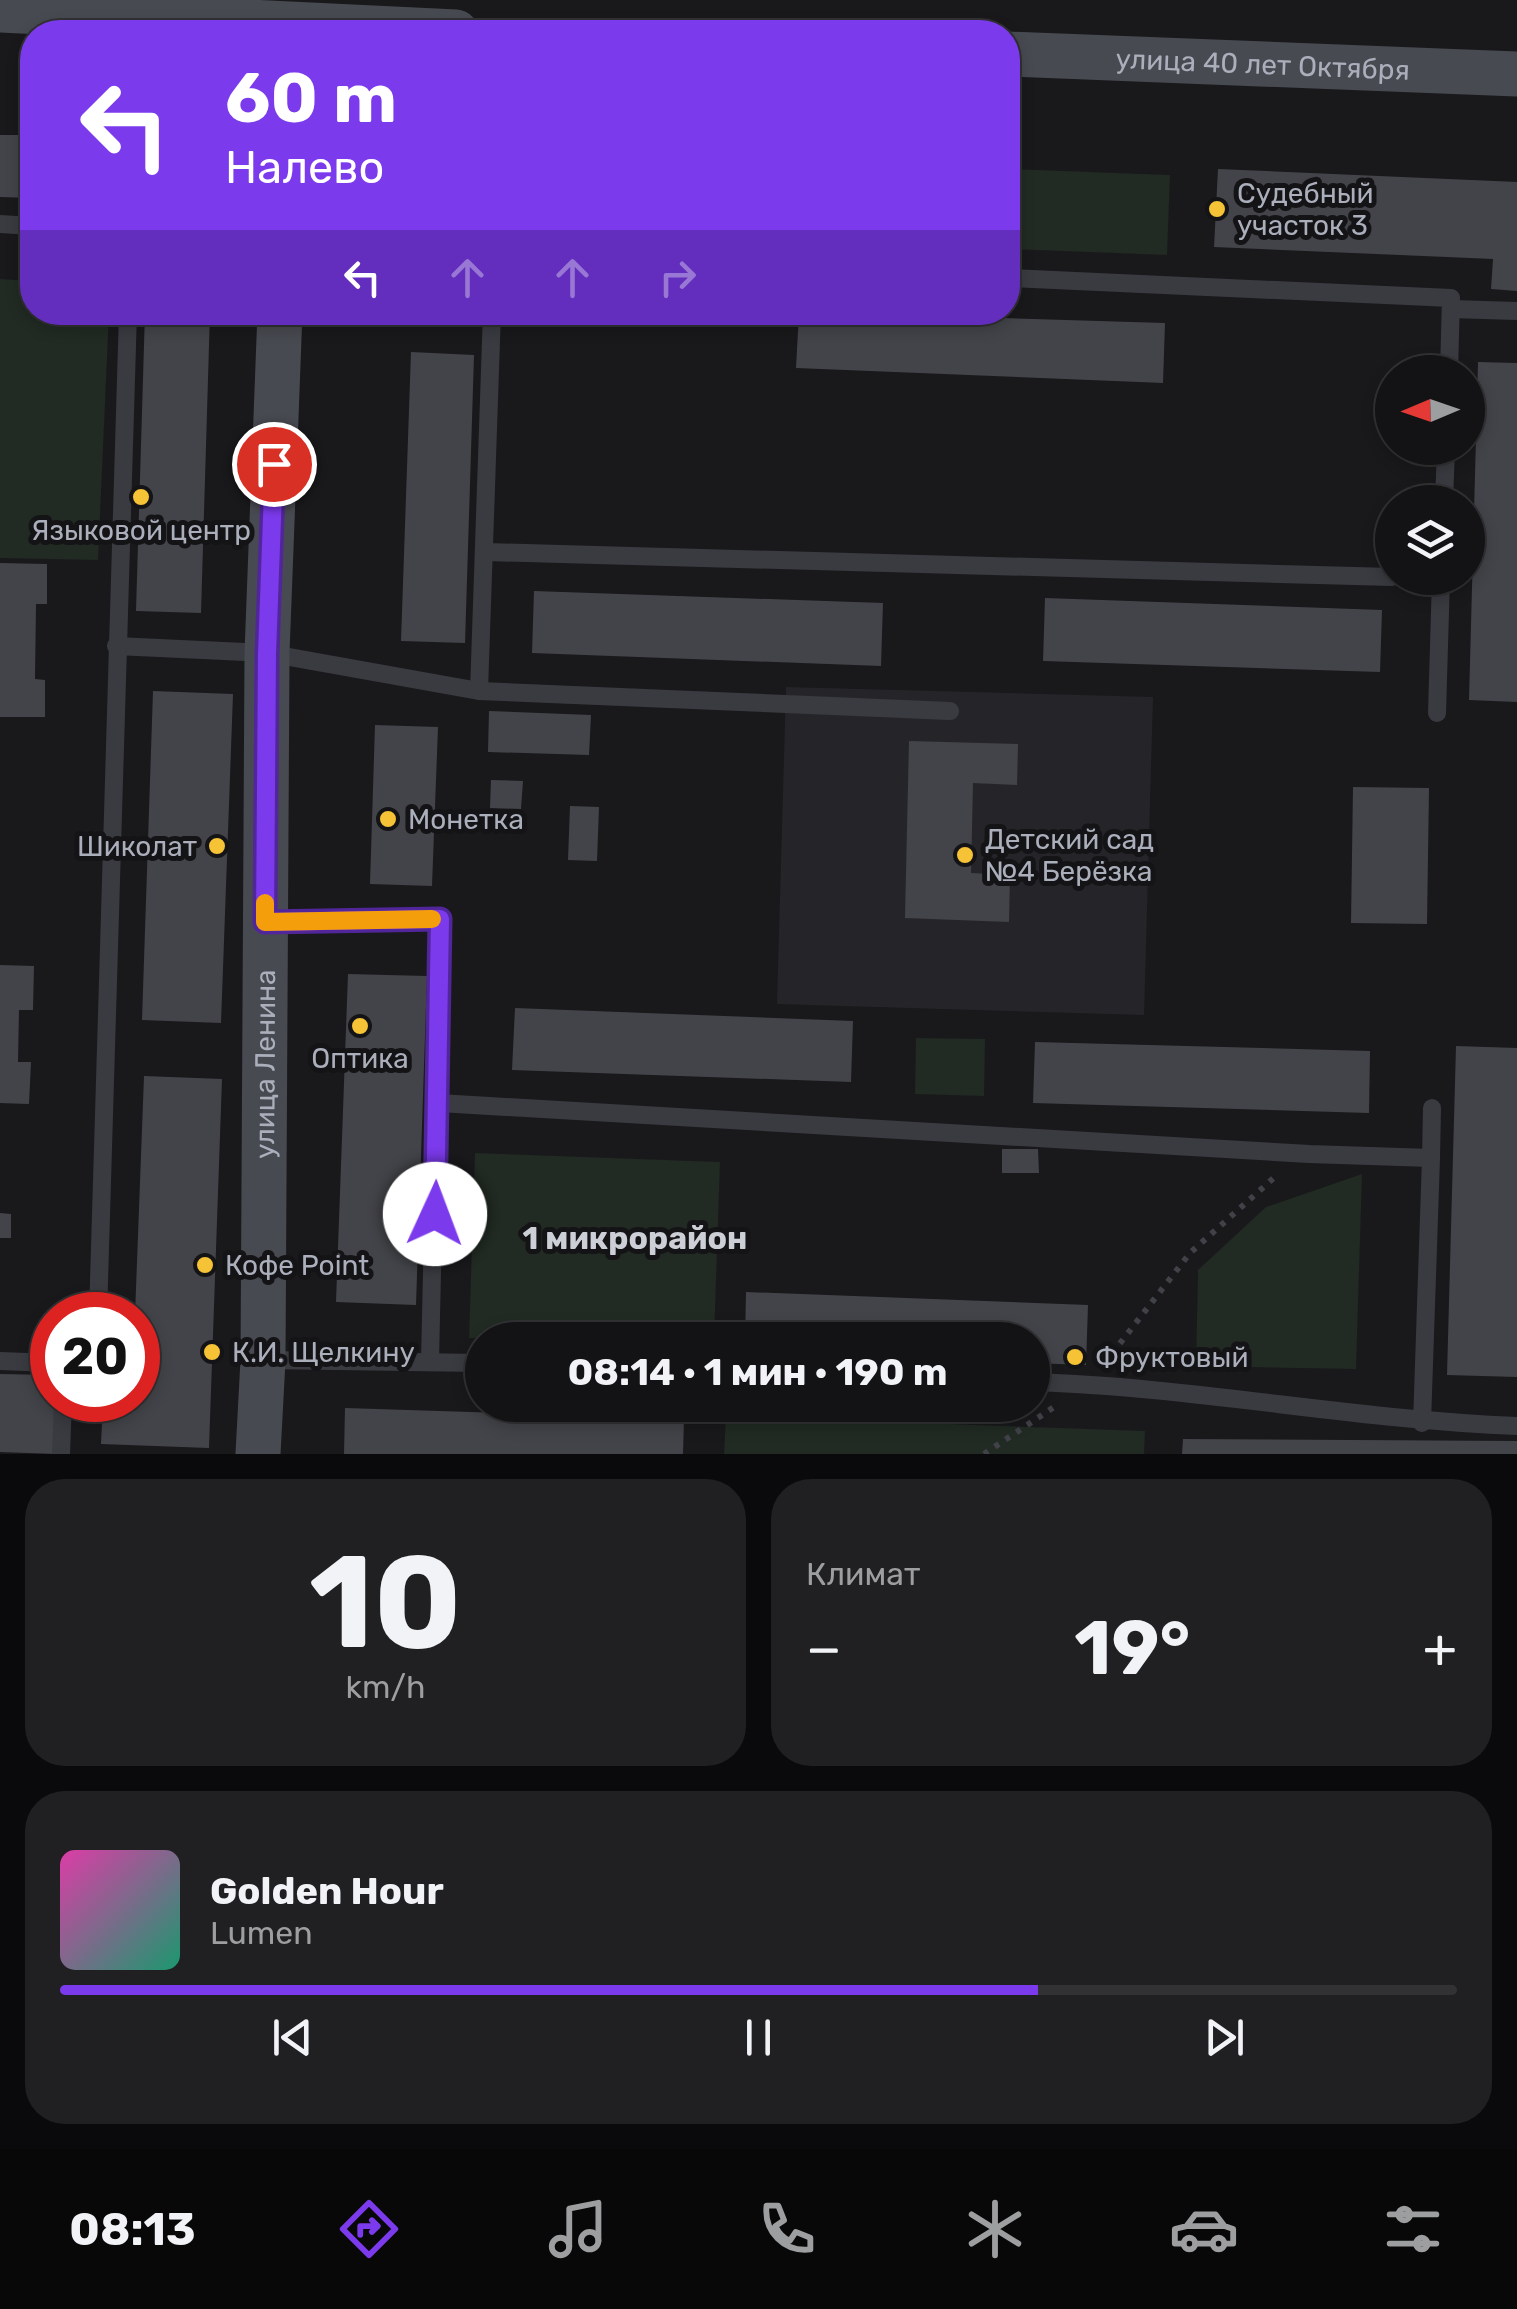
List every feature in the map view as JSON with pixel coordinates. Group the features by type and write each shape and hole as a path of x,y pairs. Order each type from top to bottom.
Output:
{"street":[{"path":"0,10 156,20"},
{"name":"улица 40 лет Октября","path":"1020,54 1517,74"},
{"name":"улица Ленина","path":"258,1454 263,1360 267,654 280,325"}],"lane":[{"path":"1020,279 1450,298 1449,355"},
{"path":"1451,309 1517,311"},
{"path":"99,1292 128,325"},
{"path":"480,692 492,325"},
{"path":"487,552 1375,577"},
{"path":"1437,712 1440,595"},
{"path":"116,646 267,654 480,692 950,711"},
{"path":"265,922 440,919 439,1103 430,1361"},
{"path":"439,1103 1430,1158"},
{"path":"1422,1423 1432,1108"},
{"path":"0,1360 30,1362"},
{"path":"263,1360 465,1362"},
{"path":"1050,1383 1422,1423 1517,1426"},
{"path":"61,1454 62,1422"}],"path":[{"path":"984,1454 1090,1384 1190,1254 1278,1174 1308,1154"}],"shaded area":[{"path":"1020,169 1170,175 1167,255 1020,249"},
{"path":"0,279 20,280 20,325 108,325 98,560 0,558"},
{"name":"Детский сад №4 Берёзка","path":"786,687 1153,697 1144,1015 777,1004"},
{"path":"916,1038 985,1039 984,1096 915,1094"},
{"path":"475,1153 720,1162 715,1322 470,1322"},
{"path":"1362,1174 1356,1369 1196,1366 1198,1270 1266,1207"},
{"path":"726,1422 894,1422 1145,1431 1144,1454 724,1454"}],"building":[{"path":"0,135 20,135 20,198 0,197"},
{"path":"1218,169 1517,182 1517,291 1491,289 1493,259 1214,247"},
{"path":"1020,319 1165,323 1163,383 796,368 798,325 1020,325"},
{"path":"145,325 210,325 201,613 136,611"},
{"path":"411,352 474,355 465,643 401,641"},
{"path":"1485,362 1517,363 1517,702 1469,700 1472,595 1485,595 1485,485 1475,485 1475,465 1485,465"},
{"path":"0,563 47,564 47,604 36,604 35,679 45,680 45,717 0,717"},
{"path":"534,591 883,603 881,666 532,653"},
{"path":"1045,598 1382,610 1380,672 1043,661"},
{"path":"153,691 233,694 221,1023 142,1020"},
{"path":"489,711 591,715 589,755 488,752"},
{"path":"375,725 438,727 432,886 370,884"},
{"path":"909,741 1018,744 1017,785 973,783 971,873 1010,875 1009,922 905,918"},
{"path":"491,780 523,781 521,809 490,808"},
{"path":"1353,787 1429,788 1427,924 1351,923"},
{"path":"570,806 599,807 597,861 568,860"},
{"path":"0,965 34,966 33,1010 19,1010 18,1062 31,1062 29,1104 0,1103"},
{"path":"348,974 427,976 416,1305 336,1302"},
{"path":"515,1008 853,1021 851,1082 512,1070"},
{"path":"1035,1042 1370,1051 1369,1113 1033,1103"},
{"path":"1456,1046 1517,1048 1517,1377 1447,1375"},
{"path":"144,1076 222,1079 209,1448 101,1444 102,1422 160,1422 160,1292 136,1292"},
{"path":"1002,1149 1038,1149 1039,1173 1002,1173"},
{"path":"0,1213 11,1214 11,1238 0,1238"},
{"path":"746,1292 1088,1305 1086,1365 1050,1364 1050,1322 745,1322"},
{"path":"0,1374 30,1375 30,1422 57,1422 56,1454 0,1452"},
{"path":"345,1408 465,1412 465,1422 684,1422 683,1454 344,1454"},
{"path":"1183,1439 1517,1441 1517,1454 1182,1454"}],"slow traffic":[{"path":"265,903 265,922 432,919"}],"place":[{"name":"Судебный участок 3","path":"1217,209"},
{"name":"Языковой центр","path":"141,497"},
{"name":"Монетка","path":"388,819"},
{"name":"Шиколат","path":"217,846"},
{"name":"Детский сад №4 Берёзка","path":"965,855"},
{"name":"Оптика","path":"360,1026"},
{"name":"Кофе Point","path":"205,1265"},
{"name":"К.И. Щелкину","path":"212,1352"},
{"name":"Фруктовый","path":"1075,1357"}],"district":[{"name":"1 микрорайон","path":"635,1238"}],"route":[{"path":"274,464 267,654 265,922 440,919 435,1214"}]}
